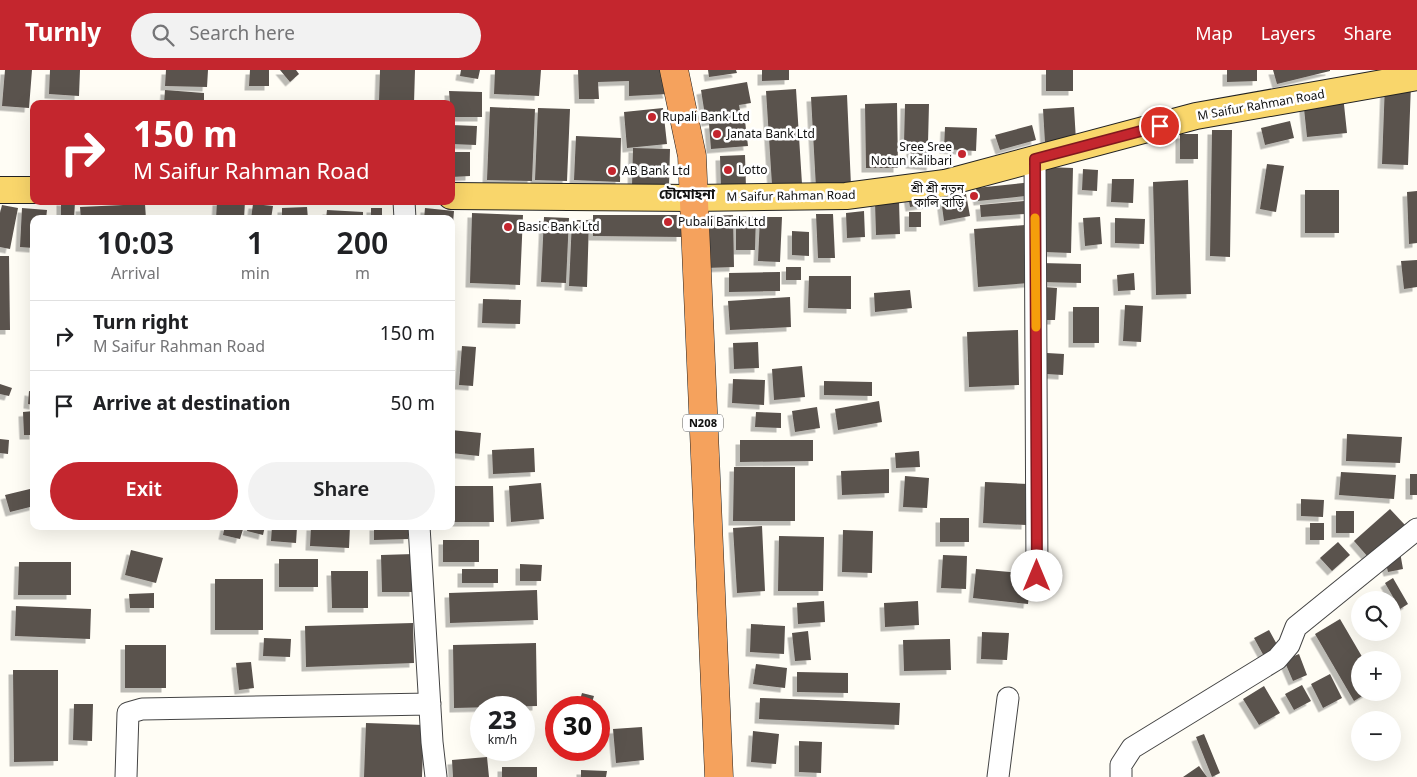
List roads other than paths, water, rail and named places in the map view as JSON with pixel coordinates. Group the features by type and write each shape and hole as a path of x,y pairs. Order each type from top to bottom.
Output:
{"highway":[{"name":"N208","path":"674,70 692,156 692,198 719,777"}],"main road":[{"name":"M Saifur Rahman Road","path":"455,196 692,198 846,196 944,183 1196,116 1417,77"},
{"path":"0,190 30,190"}],"street":[{"path":"1035,159 1037,576"},
{"path":"1121,777 1121,765 1132,748 1276,660 1289,645 1296,627 1417,528"},
{"path":"419,530 436,777"},
{"path":"998,777 1008,698"},
{"path":"126,777 128,713 142,710 430,704"}],"place":[{"name":"Rupali Bank Ltd","path":"652,117"},
{"name":"Janata Bank Ltd","path":"717,134"},
{"name":"Sree Sree Notun Kalibari","path":"962,154"},
{"name":"Lotto","path":"728,170"},
{"name":"AB Bank Ltd","path":"612,171"},
{"name":"শ্রী শ্রী নতুন কালি বাড়ি","path":"974,196"},
{"name":"Pubali Bank Ltd","path":"668,222"},
{"name":"Basic Bank Ltd","path":"508,227"}],"district":[{"name":"চৌমোহনা","path":"687,194"}]}
